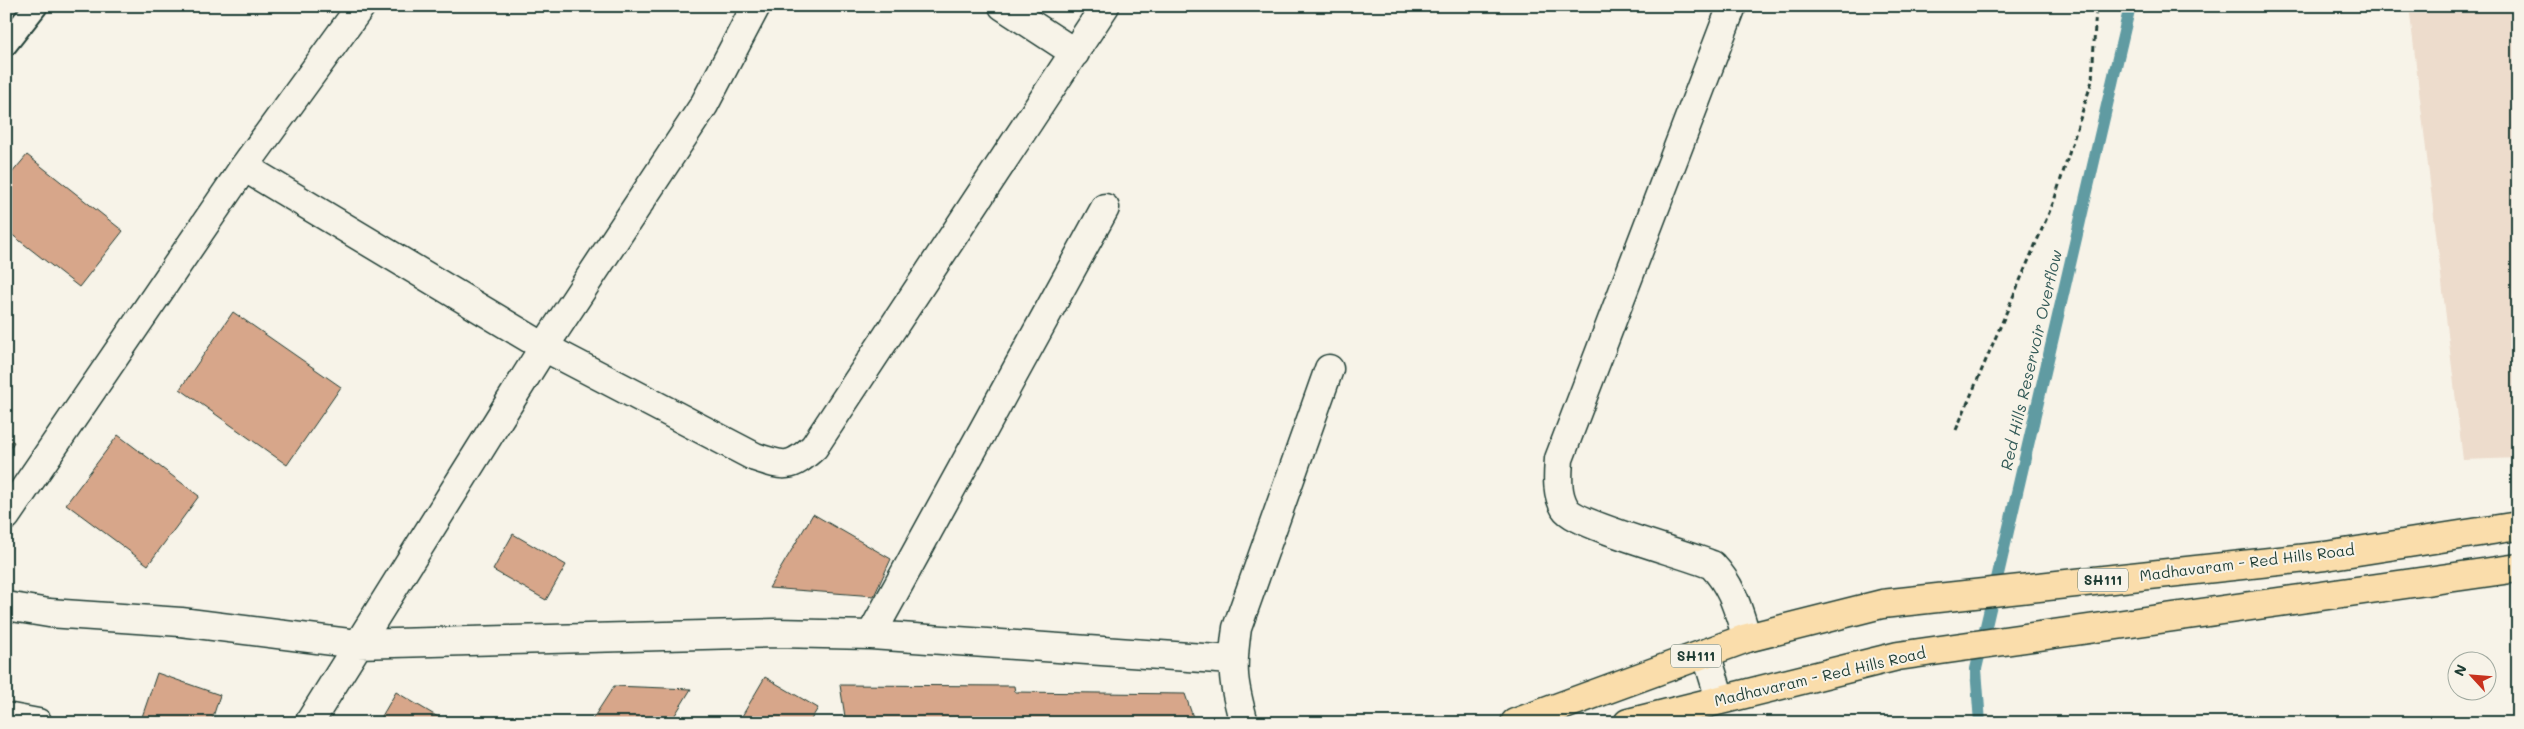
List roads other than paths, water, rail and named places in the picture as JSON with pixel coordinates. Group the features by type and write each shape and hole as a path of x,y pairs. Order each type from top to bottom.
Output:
{"main road":[{"name":"Madhavaram - Red Hills Road","path":"1515,723 1747,638 1882,604 2325,556 2518,526"},
{"name":"Madhavaram - Red Hills Road","path":"1628,723 1898,656 2518,568"}],"street":[{"path":"6,516 244,167 360,6"},
{"path":"309,723 544,347 704,105 756,6"},
{"path":"1003,6 1076,53"},
{"path":"244,167 544,347 755,457 778,465 796,463 814,447 1076,53 1105,6"},
{"path":"1732,6 1559,459 1558,490 1565,509 1585,522 1712,565 1725,578 1729,586 1747,638"},
{"path":"871,635 1106,208"},
{"path":"1244,723 1233,683 1232,660 1237,628 1329,369"},
{"path":"6,606 49,613 181,622 357,644 776,633 871,635 1232,660"},
{"path":"1706,652 1720,699"},
{"path":"6,717 38,723"}],"lane":[{"path":"6,44 36,6"}],"waterway":[{"name":"Red Hills Reservoir Overflow","path":"1980,723 1976,669 2130,6"}]}
